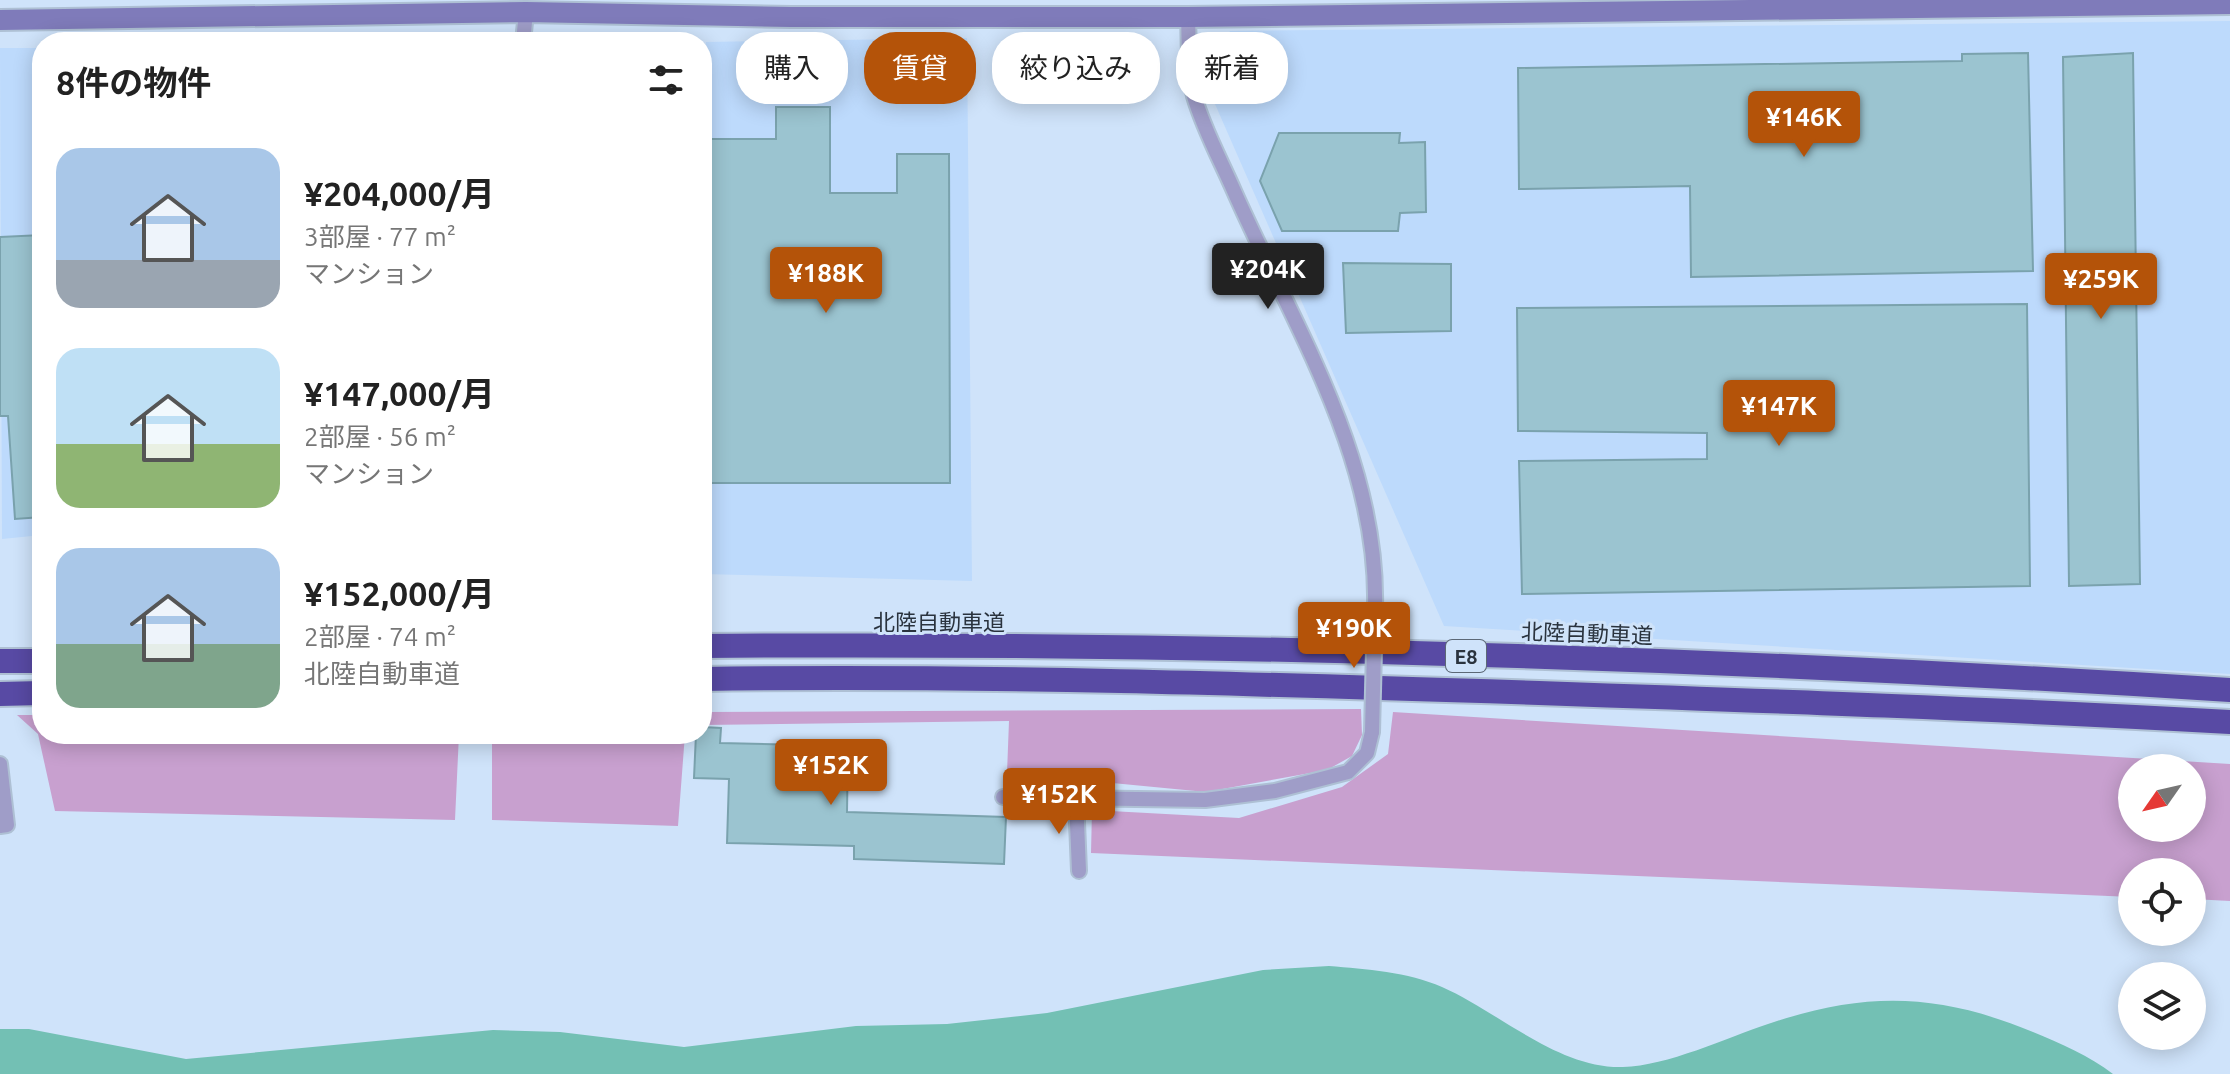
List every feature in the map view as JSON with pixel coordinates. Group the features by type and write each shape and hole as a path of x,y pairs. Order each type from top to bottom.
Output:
{"highway":[{"name":"北陸自動車道","path":"712,646 1081,648 1539,657 1825,668 2230,690"},
{"path":"0,661 32,661"},
{"name":"E8","path":"712,679 1091,680 1312,685 1876,705 2230,722"},
{"path":"0,694 32,693"}],"street":[{"path":"0,20 527,6 791,17 1507,6 2230,4"},
{"path":"524,32 527,6"},
{"path":"1003,797 1205,800 1321,782 1348,772 1367,753 1372,732 1375,608 1369,523 1352,459 1327,389 1258,245 1194,97 1188,9"},
{"path":"0,764 7,825 0,826"},
{"path":"1076,798 1079,871"}],"shaded area":[{"path":"2230,21 2230,674 1444,626 1215,104 1288,104 1288,32 1230,31"},
{"path":"848,40 864,40 864,104 968,104 972,581 712,574 712,42 736,42 736,104 848,104"},
{"path":"0,48 32,48 32,536 2,539"},
{"path":"1361,709 1362,735 1352,756 1327,770 1206,792 1007,773 1009,721 712,725 712,712"},
{"path":"1393,712 2118,757 2118,842 2206,842 2206,763 2230,764 2230,901 2206,900 2206,858 2118,858 2118,896 1091,853 1092,810 1239,818 1342,787 1388,754"},
{"path":"17,715 32,715 32,729"},
{"path":"40,744 459,744 455,820 55,811"},
{"path":"492,744 684,744 678,826 492,820"},
{"path":"1329,966 1387,972 1429,982 1552,1049 1599,1065 1623,1067 1658,1062 1804,1013 1837,1006 1902,1001 1965,1010 1998,1019 2064,1045 2113,1074 0,1074 0,1029 29,1029 186,1059 493,1030 560,1032 684,1047 856,1026 947,1024 1047,1013 1263,970"}],"building":[{"path":"2028,53 2033,271 1691,277 1690,186 1519,189 1518,68 1962,61 1962,54"},
{"path":"2133,53 2140,584 2069,586 2063,57"},
{"path":"776,107 830,107 830,193 897,193 897,154 949,154 950,483 712,483 712,139 776,139"},
{"path":"1279,133 1400,133 1399,143 1425,142 1426,212 1400,213 1398,231 1282,231 1260,181"},
{"path":"32,235 32,518 15,519 8,416 0,416 0,237"},
{"path":"1343,263 1451,264 1451,331 1346,333"},
{"path":"2027,304 2030,586 1522,594 1519,461 1707,459 1707,433 1518,431 1517,308"},
{"path":"712,728 721,728 720,743 848,746 847,812 1006,817 1004,864 854,859 854,846 727,843 729,779 694,778 696,744 712,744"}]}
